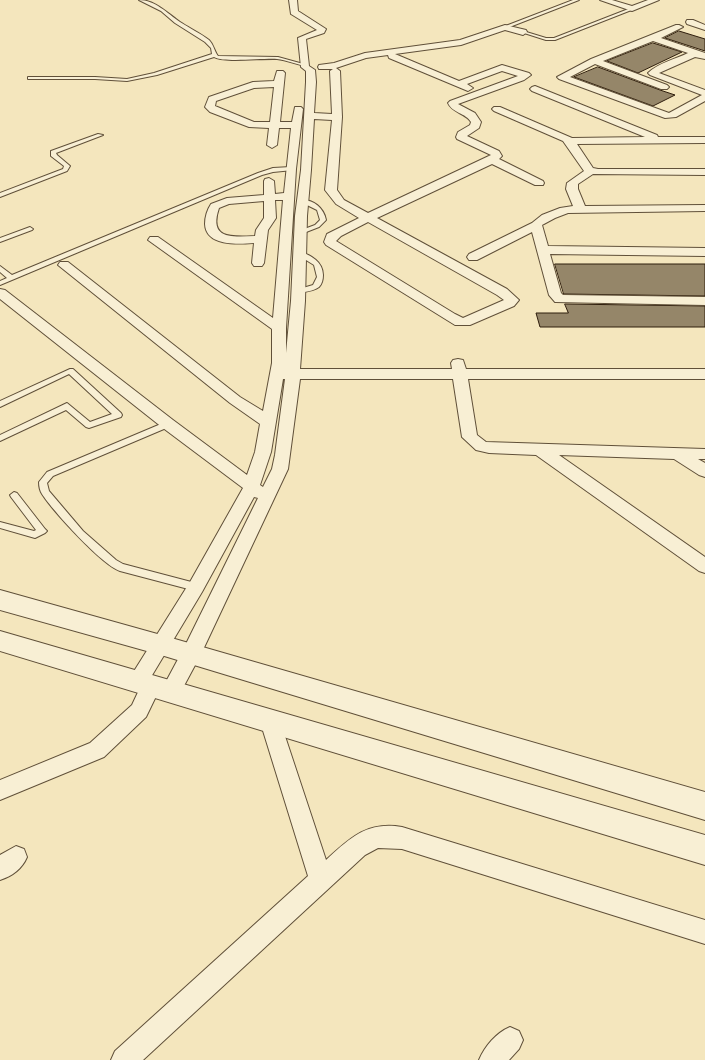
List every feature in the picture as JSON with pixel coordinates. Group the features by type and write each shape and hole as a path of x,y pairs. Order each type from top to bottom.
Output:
{"street":[{"path":"292,0 294,12 322,29 321,31 302,38 305,70"},
{"path":"298,14 302,12 301,0"},
{"path":"604,0 632,9 655,0"},
{"path":"699,18 690,22 705,28"},
{"path":"305,70 335,66 365,56 456,43 505,27 524,32"},
{"path":"679,27 594,61 562,77 667,116 673,115 703,97"},
{"path":"654,38 703,55"},
{"path":"703,55 694,54 653,72 658,76 703,97"},
{"path":"392,56 479,93"},
{"path":"594,61 703,97"},
{"path":"335,71 337,120 332,164 333,194 340,202 368,218 509,296 512,300 511,302 465,322 460,322 330,242 331,237 340,232 368,218 492,160 497,156 497,154 460,135 475,126 476,122 472,115 453,104 456,101 526,75 502,68 458,84"},
{"path":"0,790 97,750 139,712 153,686 161,645 196,587 252,486 263,452 268,422 285,368 279,328 290,169 302,121 310,76 310,70 305,70"},
{"path":"272,145 277,84 280,73"},
{"path":"277,84 258,84 248,86 212,99 210,107 213,110 253,125 337,120"},
{"path":"535,89 657,139"},
{"path":"153,686 191,654 282,462 285,368 298,291 306,170 299,101"},
{"path":"497,109 569,141 657,139 705,140"},
{"path":"569,141 591,171"},
{"path":"492,160 539,182"},
{"path":"290,169 306,170"},
{"path":"580,209 572,183 591,171 705,172"},
{"path":"258,263 262,230 270,218 269,181"},
{"path":"260,239 225,239 216,236 211,230 212,210 217,204 227,201 289,196"},
{"path":"473,257 536,225 540,221 555,213 580,209 705,208"},
{"path":"536,225 555,295 560,299 705,300"},
{"path":"154,240 279,328"},
{"path":"542,250 705,252"},
{"path":"64,265 235,400 268,422"},
{"path":"0,293 168,424 266,498"},
{"path":"459,369 705,363"},
{"path":"285,368 459,369 705,374"},
{"path":"459,369 470,437 481,446 489,448 540,450 705,454"},
{"path":"540,450 705,566"},
{"path":"677,453 705,471"},
{"path":"0,600 161,645 705,806"},
{"path":"0,640 705,850"},
{"path":"270,721 321,880"},
{"path":"124,1060 362,843 376,836 388,835 409,840 705,932"},
{"path":"492,1060 510,1040"}],"lane":[{"path":"141,0 162,10 207,41 214,48 214,55"},
{"path":"505,27 577,0"},
{"path":"524,32 546,39 555,39 632,9"},
{"path":"30,78 95,78 127,80 155,74 214,55 217,57 228,58 278,58 305,70"},
{"path":"0,195 64,170 67,166 54,156 53,152 100,135"},
{"path":"0,283 260,174 273,170 290,169"},
{"path":"301,232 317,226 323,220 323,212 319,208 303,202"},
{"path":"0,240 30,229"},
{"path":"298,291 317,285 320,275 320,268 318,264 300,254"},
{"path":"0,268 10,278"},
{"path":"0,404 70,371 118,415 89,425 67,406 0,438"},
{"path":"168,424 50,474 43,482 43,488 49,498 80,534 113,563 120,567 196,587"},
{"path":"0,525 35,535 42,531 14,495"}],"building":[{"path":"679,31 705,39 705,51 665,38"},
{"path":"653,43 682,52 638,73 607,61"},
{"path":"598,67 675,95 653,106 574,77"},
{"path":"555,264 705,264 705,296 564,294"},
{"path":"565,304 705,306 705,327 540,327 536,313 568,313"}]}
